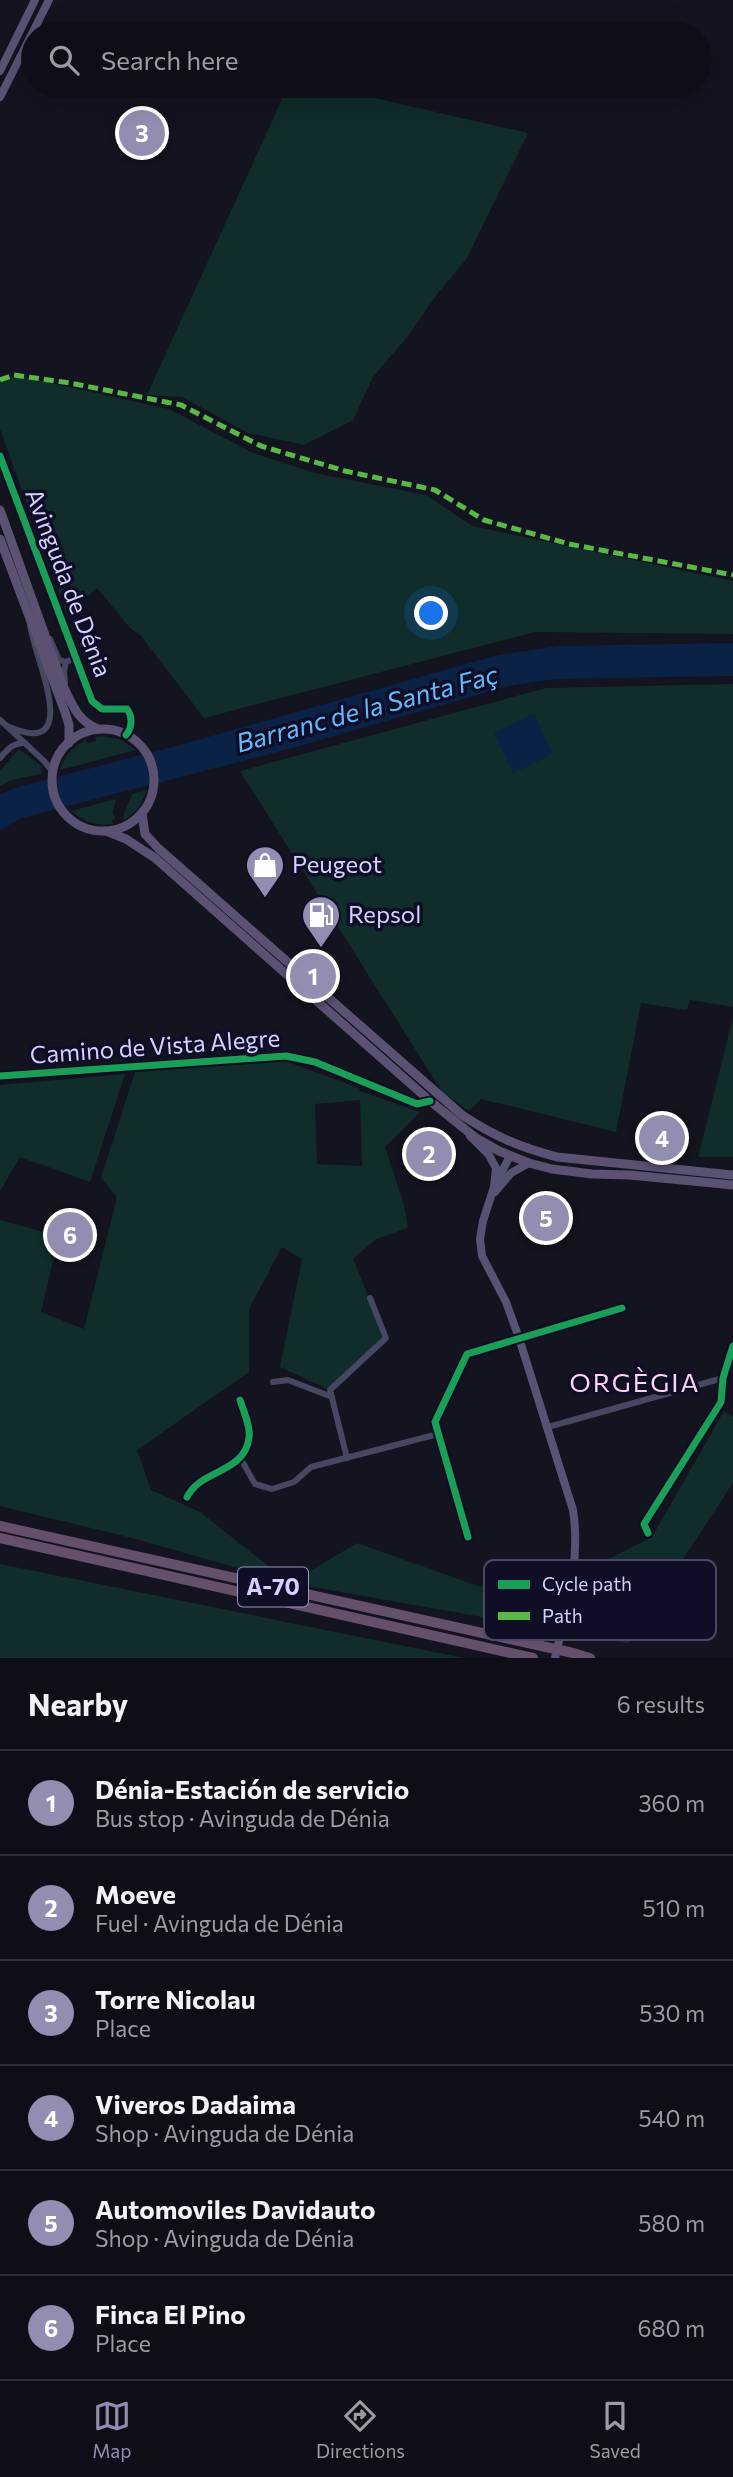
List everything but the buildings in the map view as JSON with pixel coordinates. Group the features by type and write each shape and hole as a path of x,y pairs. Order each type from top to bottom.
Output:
{"highway":[{"name":"A-70","path":"0,1526 484,1633"},
{"name":"A-70","path":"0,1538 533,1658"},
{"name":"A-70","path":"514,1640 590,1658"}],"main road":[{"path":"25,21 35,0"},
{"path":"38,21 49,0"},
{"path":"0,71 21,28"},
{"path":"0,97 21,55"},
{"name":"Avinguda de Dénia","path":"0,510 64,688 83,722 99,729"},
{"name":"Avinguda de Dénia","path":"0,539 65,712 69,725 69,743"},
{"path":"106,831 128,824 142,813 153,789 151,763 142,748 126,735 99,729 86,732 69,743 58,756 53,774 53,790 63,811 80,825 126,839 155,858 467,1131 510,1156 552,1169 733,1185"},
{"path":"142,813 145,834 159,849 462,1115 491,1134 530,1150 557,1157 731,1173"},
{"path":"467,1131 493,1162 496,1175 483,1221 480,1239 482,1256 506,1303 548,1427 573,1510 577,1535 576,1560"},
{"path":"510,1156 520,1154 572,1163 584,1159"},
{"path":"494,1187 510,1156"},
{"path":"491,1198 511,1173 529,1163"},
{"path":"555,1658 559,1640"}],"street":[{"name":"Avinguda de Dénia","path":"0,456 75,658 96,706 109,710 127,709 131,714 126,735"},
{"path":"7,726 20,732 35,733 47,726 50,720 50,695 31,636 30,622"},
{"path":"42,630 52,641 59,660 66,662 75,658"},
{"path":"64,688 66,662"},
{"path":"0,720 44,761 53,774"},
{"path":"0,758 12,739 7,726"},
{"path":"9,747 25,743"},
{"name":"Camino de Vista Alegre","path":"0,1076 286,1056 315,1062 418,1104 430,1101"},
{"path":"346,1458 330,1390 386,1338 370,1298"},
{"path":"468,1537 435,1422 467,1354 622,1308"},
{"path":"648,1533 643,1524 721,1402 723,1378 733,1346"},
{"path":"548,1427 723,1378"},
{"path":"273,1382 288,1380 332,1397"},
{"path":"187,1497 194,1485 241,1459 250,1437 240,1400"},
{"path":"241,1459 255,1484 272,1489 294,1482 311,1468 438,1434"}],"green space":[{"path":"283,98 375,98 528,133 466,260 373,377 353,420 304,445 248,433 182,397 147,395"},
{"path":"19,376 169,409 253,453 315,473 426,495 472,526 733,581 733,634 535,632 204,718 141,636 130,628 97,588 67,615 0,429 0,382"},
{"path":"733,684 733,1007 690,1000 687,1010 641,1003 616,1132 481,1099 469,1111 442,1092 240,771 546,688"},
{"path":"95,737 122,740 136,750 60,770 67,756 77,746 86,740 88,743 96,741"},
{"path":"19,749 42,767 41,774 12,780 0,786 0,771"},
{"path":"147,790 138,809 124,820 123,816 132,794"},
{"path":"116,799 113,824 91,822 71,811"},
{"path":"733,1017 733,1157 698,1157"},
{"path":"285,1061 420,1112 385,1147 404,1205 408,1228 376,1239 353,1259 386,1338 330,1390 280,1367 302,1259 282,1247 249,1309 249,1372 137,1450 151,1490 200,1512 290,1583 132,1538 0,1506 0,1220 59,1236 41,1312 84,1329 117,1197 101,1178 135,1072","holes":["360,1100 362,1166 317,1164 315,1104"]},
{"path":"125,1074 90,1182 20,1157 0,1191 0,1085"},
{"path":"724,1411 733,1417 733,1483 682,1560 606,1560 652,1537"},
{"path":"357,1543 484,1586 484,1617 290,1583"},
{"path":"0,1564 464,1658 0,1658"}],"water":[{"name":"Barranc de la Santa Faç","path":"733,643 733,676 555,679 508,686 293,748 22,818 0,830 0,794 18,787 176,746 498,655 558,646"},
{"path":"534,714 553,754 513,773 494,733"}],"marked path":[{"path":"0,380 14,375 181,405 261,446 345,471 435,490 484,520 569,544 733,575"}],"cycle path":[{"path":"0,456 92,701 102,709 127,709 131,722 126,735"},
{"path":"0,1076 286,1056 315,1062 417,1104 430,1101"},
{"path":"468,1537 435,1422 467,1354 622,1308"},
{"path":"648,1533 644,1524 721,1402 723,1378 733,1346"},
{"path":"187,1497 202,1481 231,1465 246,1450 249,1429 240,1400"}],"place":[{"name":"Torre Nicolau","path":"142,133"},
{"name":"Peugeot","path":"265,899"},
{"name":"Repsol","path":"321,949"},
{"name":"Dénia-Estación de servicio","path":"313,976"},
{"name":"Viveros Dadaima","path":"662,1138"},
{"name":"Moeve","path":"429,1154"},
{"name":"Automoviles Davidauto","path":"546,1218"},
{"name":"Finca El Pino","path":"70,1235"}],"district":[{"name":"ORGÈGIA","path":"635,1383"}]}
